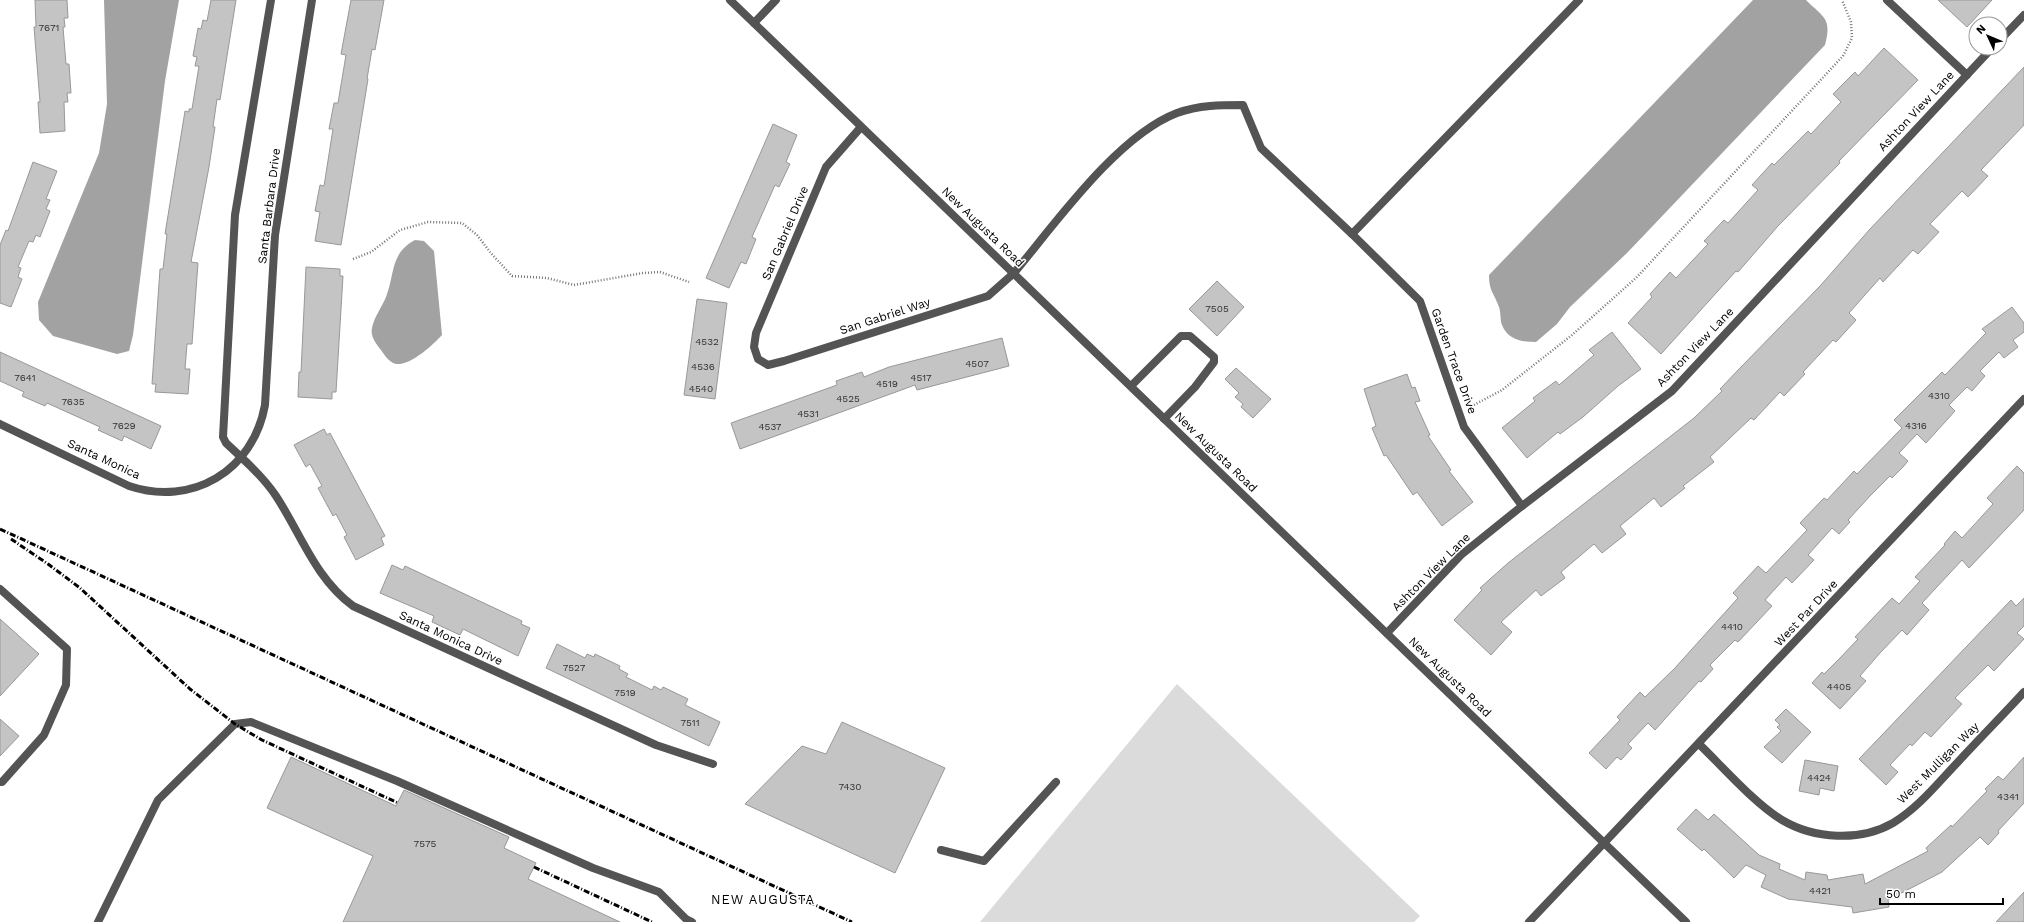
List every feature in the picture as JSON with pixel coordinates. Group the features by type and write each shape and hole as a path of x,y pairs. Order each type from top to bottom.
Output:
{"street":[{"name":"Santa Monica Drive","path":"270,0 235,215 223,437 226,443 259,474 274,492 325,581 342,598 353,606 656,745 713,764"},
{"name":"Santa Barbara Drive","path":"241,457 246,452 261,425 265,405 275,235 312,0"},
{"name":"New Augusta Road","path":"730,0 1686,922"},
{"path":"754,22 776,0"},
{"path":"1352,234 1578,0"},
{"path":"1887,0 1967,75"},
{"path":"2008,32 2024,15"},
{"name":"Ashton View Lane","path":"1387,633 1461,555 1522,506 1672,391 1985,56"},
{"name":"Garden Trace Drive","path":"1014,273 1096,175 1146,129 1177,113 1209,105 1243,105 1261,148 1420,301 1464,427 1522,506"},
{"name":"San Gabriel Drive","path":"758,359 754,347 756,333 826,167 861,127"},
{"name":"San Gabriel Way","path":"758,359 768,365 784,361 988,296 1014,273"},
{"path":"1131,386 1181,336 1190,336 1214,357 1214,362 1196,387 1164,419"},
{"name":"West Par Drive","path":"1529,922 2024,399"},
{"name":"Santa Monica","path":"0,424 129,486 151,492 182,491 204,485 230,468 241,457"},
{"path":"0,589 66,649 66,685 44,735 2,782 0,782"},
{"name":"West Mulligan Way","path":"1699,744 1766,808 1791,825 1812,832 1832,836 1861,834 1893,823 1918,804 2024,692"},
{"path":"98,922 158,800 235,724 251,722 396,781 586,865 659,892 686,919 692,922"},
{"path":"941,850 984,861 1056,782"}],"path":[{"path":"1474,405 1502,390 1572,335 1636,278 1843,56 1852,38 1851,22 1842,0"},
{"path":"353,259 371,252 400,230 428,222 462,223 477,236 512,276 547,278 574,284 643,273 660,272 689,282"}],"shaded area":[{"path":"104,0 179,0 165,81 133,335 129,351 117,354 53,336 39,320 38,302 99,153 107,104"},
{"path":"1753,0 1806,0 1825,19 1828,29 1825,45 1627,253 1570,307 1557,324 1536,342 1521,341 1512,337 1502,325 1500,309 1491,288 1489,275"},
{"path":"415,240 424,241 434,251 442,335 428,348 410,361 396,364 388,360 375,343 372,328 374,320 386,297 397,258 407,245"},
{"path":"1177,684 1420,916 1414,922 980,922"}],"building":[{"path":"35,0 67,0 68,18 64,18 65,27 63,27 66,64 69,64 71,93 67,93 68,102 64,102 65,131 40,133 38,102 40,102 34,27 36,27"},
{"path":"211,0 236,0 220,100 217,99 213,127 215,127 209,167 191,262 198,263 192,344 187,344 185,369 190,369 188,394 155,392 156,384 152,384 160,269 163,269 167,234 165,234 185,111 189,112 189,109 192,109 199,66 195,66 197,57 193,56 198,28 201,29 203,20 207,21"},
{"path":"351,0 384,0 375,50 372,49 341,245 315,241 320,212 315,211 320,185 324,186 333,129 329,129 334,103 338,103 346,55 341,54"},
{"path":"1938,0 1992,0 1977,16 1968,16 1967,27"},
{"path":"1884,48 1918,80 1778,226 1738,272 1736,271 1661,354 1628,323 1652,297 1650,294 1670,272 1676,278 1708,244 1704,241 1724,220 1728,223 1758,190 1752,185 1772,163 1774,165 1808,131 1811,134 1841,102 1833,94 1855,72 1858,76"},
{"path":"2024,67 2024,125 1981,170 1988,176 1968,197 1962,191 1930,224 1939,232 1918,254 1913,250 1883,282 1880,278 1849,313 1856,320 1836,342 1833,340 1803,372 1805,374 1784,396 1780,392 1754,420 1751,418 1710,457 1714,462 1683,486 1685,488 1661,507 1654,498 1620,526 1626,534 1602,553 1594,544 1561,572 1565,578 1541,596 1536,590 1501,622 1512,632 1491,655 1454,620 1482,590 1480,588 1508,563 1694,418 1722,391 1720,389 1820,286 1870,229"},
{"path":"773,124 797,135 786,162 790,164 779,187 775,185 752,237 756,239 746,264 741,262 729,288 706,278"},
{"path":"33,162 57,171 46,199 50,200 46,209 50,211 40,237 36,235 33,242 29,241 18,267 21,268 18,277 22,279 11,307 0,303 0,245 6,230 8,231"},
{"path":"306,267 340,269 340,276 343,276 336,392 332,392 332,399 298,397 299,372 301,372"},
{"path":"1217,281 1244,307 1217,336 1189,309"},
{"path":"697,299 727,303 715,399 684,395"},
{"path":"2012,307 2024,323 2024,332 2013,340 2018,347 2004,358 1999,352 1980,371 1985,376 1972,391 1967,387 1949,405 1955,411 1926,443 1917,434 1899,453 1908,461 1903,467 1892,478 1890,476 1870,496 1848,520 1850,522 1839,534 1832,528 1808,555 1814,560 1792,583 1786,577 1765,600 1772,606 1738,642 1735,640 1710,665 1713,669 1701,682 1699,681 1655,730 1648,723 1628,744 1632,748 1621,760 1617,757 1606,769 1589,753 1620,720 1617,717 1640,692 1645,697 1674,669 1738,598 1733,593 1758,566 1766,573 1807,530 1800,523 1824,498 1827,500 1854,471 1857,474 1902,428 1894,420 1942,372 1945,375 1986,333 1982,329"},
{"path":"1612,332 1641,369 1618,386 1583,417 1560,434 1558,432 1527,458 1502,428 1535,401 1533,398 1556,381 1559,385 1594,355 1589,350"},
{"path":"1002,338 1009,366 917,390 915,385 740,449 731,423 837,385 836,381 862,372 864,377 889,367"},
{"path":"0,352 161,426 151,449 124,436 122,441 98,430 100,427 47,403 45,406 22,396 24,392 0,381"},
{"path":"1236,368 1271,399 1253,418 1241,407 1243,404 1235,397 1239,393 1225,379"},
{"path":"1407,374 1412,388 1415,387 1420,401 1415,402 1430,435 1428,436 1451,470 1449,471 1473,502 1442,526 1417,492 1413,495 1386,455 1384,456 1372,428 1376,426 1364,389"},
{"path":"324,429 327,435 330,433 385,536 381,538 384,545 356,560 344,537 347,535 336,514 333,516 318,488 322,486 310,464 306,467 294,445"},
{"path":"2017,466 2024,473 2024,510 1969,568 1962,560 1922,603 1929,610 1907,635 1902,630 1880,653 1860,676 1866,681 1840,709 1812,683 1822,672 1824,674 1858,639 1855,637 1892,598 1899,604 1920,581 1915,577 1945,545 1944,544 1955,531 1962,538 1993,504 1987,498"},
{"path":"392,565 403,570 405,566 522,621 521,624 530,628 518,656 463,629 460,635 432,622 434,616 380,593"},
{"path":"2024,598 2024,626 2017,633 2024,639 1994,671 1988,665 1955,698 1962,704 1931,737 1925,732 1912,746 1910,744 1890,765 1898,772 1886,785 1859,759 2011,600 2016,606"},
{"path":"0,619 39,654 0,696"},
{"path":"557,644 585,658 587,654 594,657 595,654 620,666 619,669 628,674 626,677 652,690 654,686 661,690 663,687 688,699 685,705 720,722 709,746 546,668"},
{"path":"1786,709 1811,732 1782,763 1764,747 1781,731 1777,727 1780,725 1775,720"},
{"path":"0,719 19,736 0,756"},
{"path":"842,722 945,768 895,873 745,804 802,746 826,754"},
{"path":"291,757 396,806 404,790 509,837 504,848 536,863 528,879 620,922 343,922 373,856 267,808"},
{"path":"2024,757 2024,803 1998,831 1999,833 1988,845 1980,837 1942,872 1888,900 1889,907 1853,913 1852,907 1788,899 1761,887 1766,875 1746,865 1734,878 1704,849 1702,851 1677,829 1696,809 1708,820 1714,814 1759,855 1780,864 1779,869 1805,880 1806,872 1827,875 1828,880 1863,874 1865,884 1928,851 1926,848 1951,825 1952,827 1987,791 1985,789 1998,776 2003,780"},
{"path":"1805,760 1838,766 1834,791 1820,788 1819,795 1799,791"},
{"path":"2024,892 2024,922 1996,922"}],"railway":[{"path":"0,529 852,922"},
{"path":"11,539 80,588 190,689 235,724 262,740 398,803"},
{"path":"534,867 652,922"}],"district":[{"name":"NEW AUGUSTA","path":"763,899"}]}
